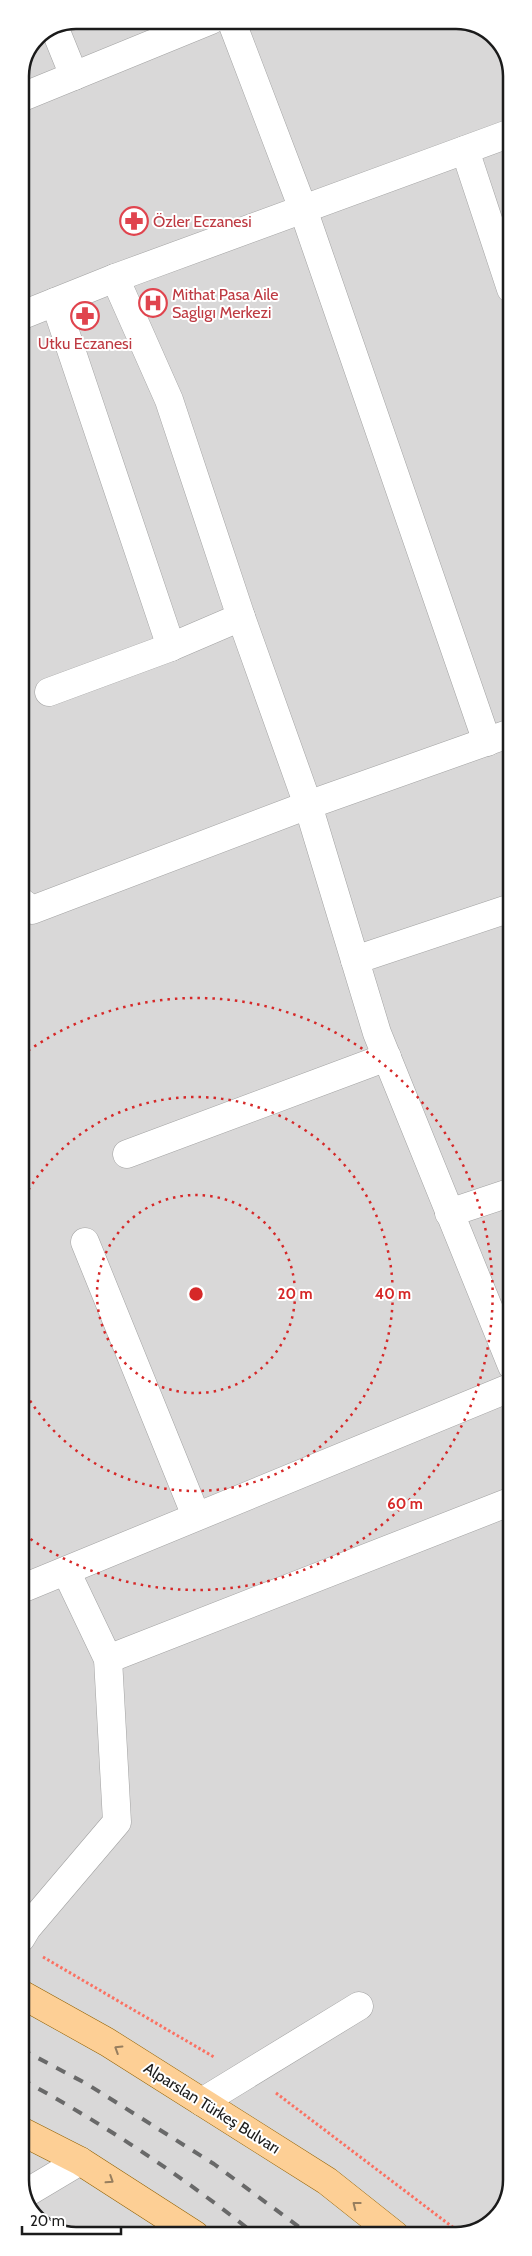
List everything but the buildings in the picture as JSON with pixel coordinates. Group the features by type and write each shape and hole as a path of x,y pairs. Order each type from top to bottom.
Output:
{"main road":[{"name":"Alparslan Türkeş Bulvarı","path":"29,1998 108,2042 327,2182 385,2227"},
{"path":"29,2136 80,2162 182,2227"}],"street":[{"path":"29,94 189,29"},
{"path":"29,908 32,910 308,805 499,738 234,29"},
{"path":"57,33 74,76"},
{"path":"29,312 115,278 503,136"},
{"path":"465,150 503,266"},
{"path":"115,278 169,400 241,617 308,805 377,1033 503,1344"},
{"path":"55,302 171,647"},
{"path":"49,692 171,647 241,617"},
{"path":"355,960 503,911"},
{"path":"127,1154 387,1057"},
{"path":"449,1213 503,1195"},
{"path":"85,1242 196,1516"},
{"path":"29,1586 503,1391"},
{"path":"108,1659 503,1505"},
{"path":"29,1926 117,1822 108,1659 66,1570"},
{"path":"202,2102 359,2006"},
{"path":"30,2191 80,2162"}],"shaded area":[{"path":"459,29 480,35 497,52 501,61 503,76 503,2186 501,2195 493,2209 480,2221 471,2225 456,2227 73,2227 58,2224 50,2219 35,2204 31,2195 29,2180 29,76 32,58 37,50 50,37 58,32 67,30"}],"railway":[{"path":"29,2053 87,2084 214,2164 299,2227"},
{"path":"29,2083 142,2152 200,2192 246,2227"}],"place":[{"name":"Özler Eczanesi","path":"134,221"},
{"name":"Mithat Pasa Aile Saglıgı Merkezi","path":"153,303"},
{"name":"Utku Eczanesi","path":"85,316"}]}
